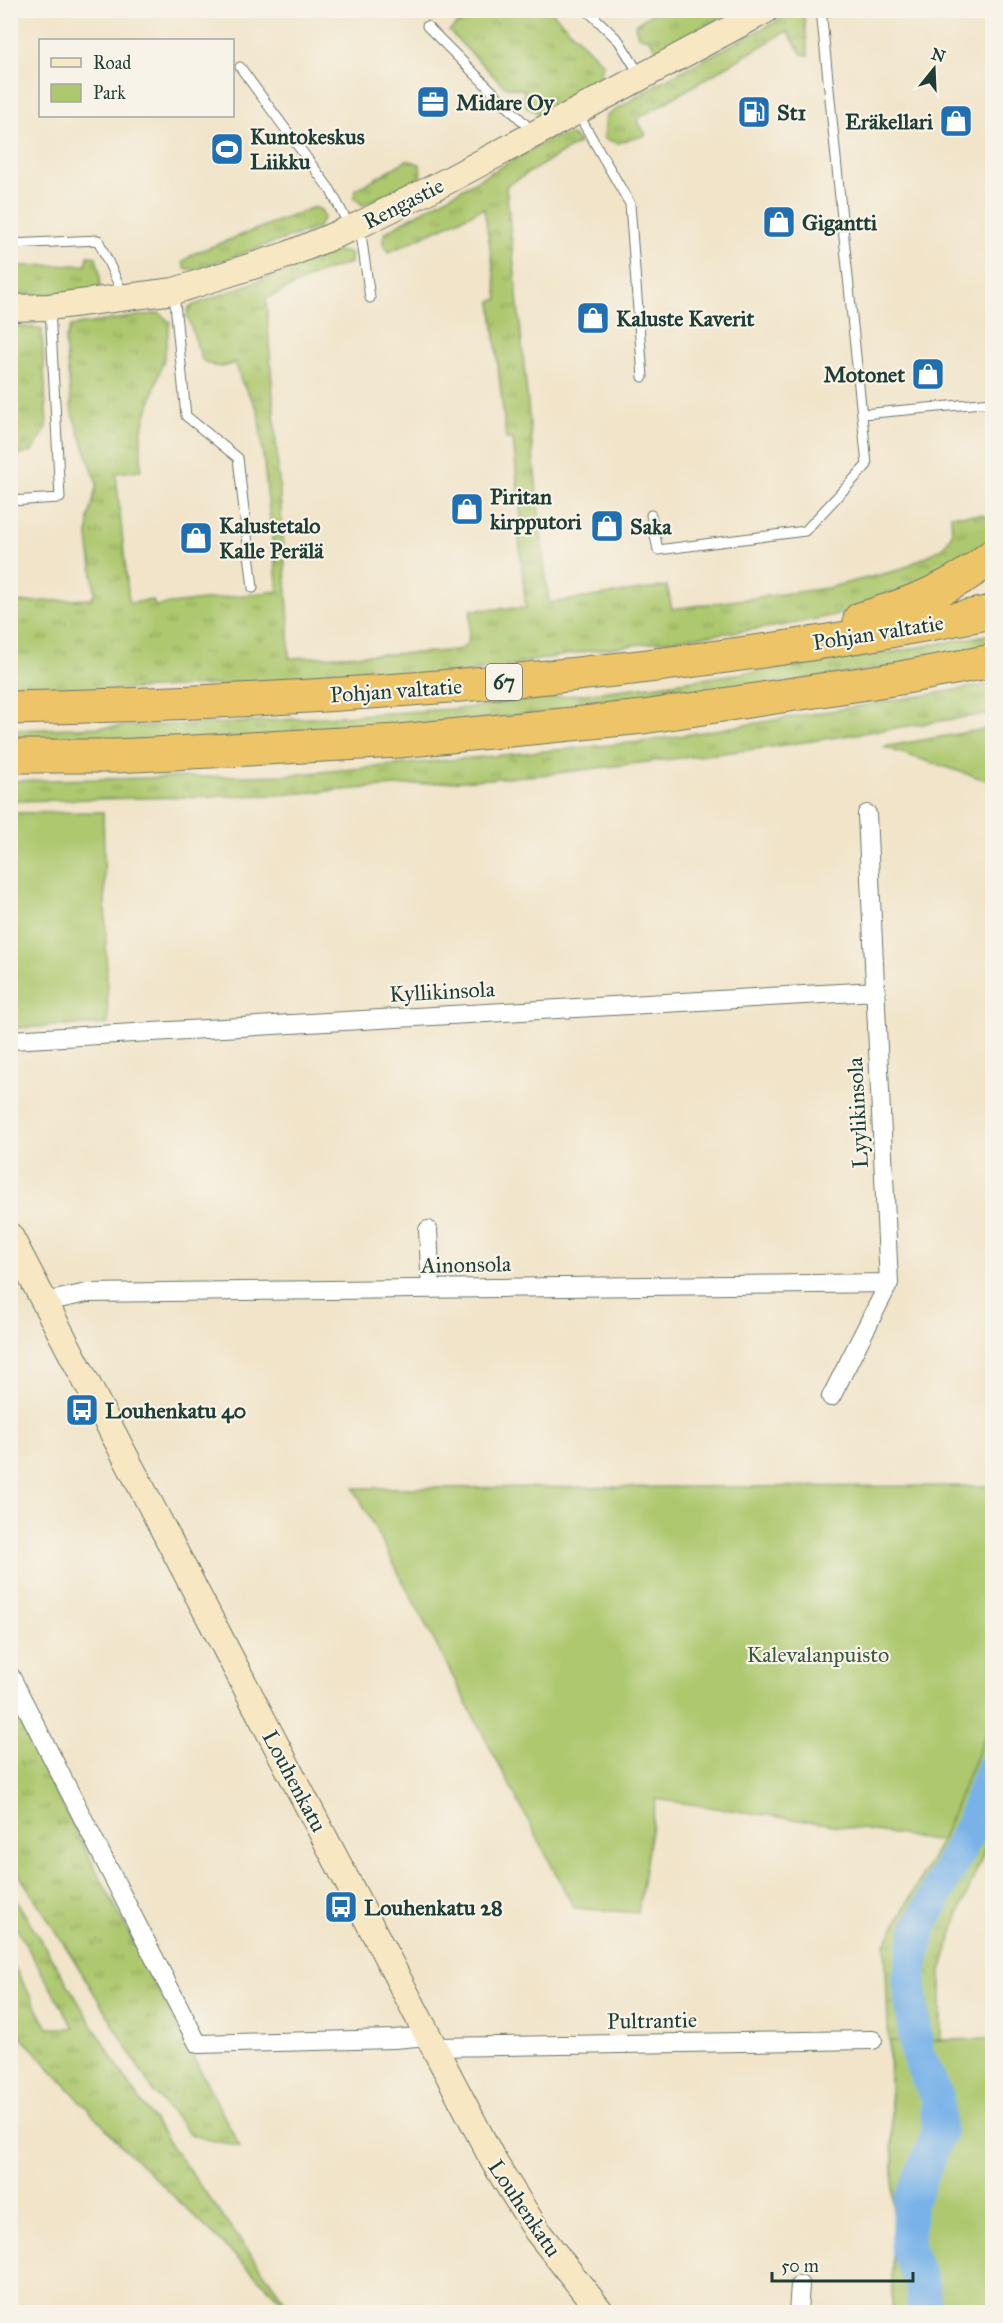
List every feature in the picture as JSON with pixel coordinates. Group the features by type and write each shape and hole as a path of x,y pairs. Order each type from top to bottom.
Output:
{"highway":[{"path":"739,655 873,615 934,594 993,556"},
{"name":"Pohjan valtatie","path":"10,708 139,705 352,694 487,684 739,655 993,612"},
{"name":"67","path":"10,756 116,756 399,741 643,717 900,678 993,661"}],"street":[{"name":"Rengastie","path":"10,308 49,307 174,291 287,255 355,227 577,112 766,10"},
{"name":"Lyylikinsola","path":"831,1397 889,1283 867,813"},
{"name":"Kyllikinsola","path":"10,1040 876,991"},
{"path":"428,1230 431,1289"},
{"name":"Louhenkatu","path":"10,1236 494,2162 531,2221 601,2313"},
{"name":"Ainonsola","path":"45,1302 87,1293 889,1283"},
{"name":"Pultrantie","path":"10,1675 198,2044 394,2039 430,2042 873,2040"},
{"path":"798,2313 800,2286"}],"lane":[{"path":"587,10 619,41 641,78"},
{"path":"651,515 658,550 805,531 867,465 821,11 838,10"},
{"path":"427,26 535,133"},
{"path":"240,67 355,227 370,298"},
{"path":"577,112 630,204 643,377"},
{"path":"10,244 98,240 125,298"},
{"path":"174,291 186,416 238,458 254,588"},
{"path":"10,501 60,498 49,307"},
{"path":"863,414 993,402"}],"green space":[{"path":"798,10 804,15 808,55 802,54 787,31 637,119 646,135 618,143 604,139 606,116 659,83"},
{"path":"475,11 551,11 603,64 598,82 565,99 542,115 526,106 524,90 504,86 449,31"},
{"path":"655,11 733,11 657,51 648,38 638,36 635,25"},
{"path":"572,135 579,143 506,186 549,603 667,586 672,609 827,588 899,570 943,548 952,534 951,515 981,515 992,518 992,541 957,567 859,610 786,625 588,651 466,673 11,695 10,603 91,599 95,592 88,537 89,518 97,483 72,413 65,341 71,326 159,313 170,322 164,358 141,432 141,470 116,473 129,603 153,600 155,606 278,591 258,410 241,381 235,362 218,367 202,360 187,315 189,307 337,251 350,253 351,263 319,273 266,299 289,623 289,658 461,649 468,643 471,610 526,608 518,528 522,527 513,439 506,439 491,301 498,299 484,208 389,252 383,244 384,233 552,138"},
{"path":"407,160 420,164 421,177 363,205 354,198 355,190"},
{"path":"314,207 321,210 324,218 317,228 194,270 185,268 183,262 193,254"},
{"path":"88,256 96,257 100,287 85,293 11,296 11,266 86,265"},
{"path":"11,325 42,329 47,428 32,451 11,458"},
{"path":"992,634 992,651 696,697 333,734 11,747 10,730 234,723 466,708 659,685 898,651"},
{"path":"992,684 992,713 771,747 540,775 276,795 11,801 11,781 288,775 642,742"},
{"path":"992,728 992,782 883,747"},
{"path":"103,812 108,1024 11,1028 11,813"},
{"name":"Kalevalanpuisto","path":"992,1486 992,1718 941,1841 656,1799 638,1913 574,1908 354,1488"},
{"path":"10,1706 240,2147 191,2135 155,2094 73,1958 11,1862"},
{"path":"992,1717 992,1833 957,1919 941,1971 941,2049 892,2312 893,2162 885,1944 941,1841"},
{"path":"11,1892 124,2076 169,2143 293,2312 124,2148 11,2026 11,1961 48,2028 74,2028 11,1919"},
{"path":"992,2039 992,2312 892,2312 893,2162 889,2041"}],"waterway":[{"path":"924,2312 923,2288 907,2247 910,2203 939,2132 937,2097 917,2053 909,1978 919,1929 970,1828 992,1769"}],"place":[{"name":"Midare Oy","path":"433,102"},
{"name":"St1","path":"754,112"},
{"name":"Eräkellari","path":"956,121"},
{"name":"Kuntokeskus Liikku","path":"227,149"},
{"name":"Gigantti","path":"779,222"},
{"name":"Kaluste Kaverit","path":"593,318"},
{"name":"Motonet","path":"928,374"},
{"name":"Piritan kirpputori","path":"467,509"},
{"name":"Saka","path":"607,526"},
{"name":"Kalustetalo Kalle Perälä","path":"196,538"},
{"name":"Louhenkatu 40","path":"82,1410"},
{"name":"Louhenkatu 28","path":"341,1907"}]}
